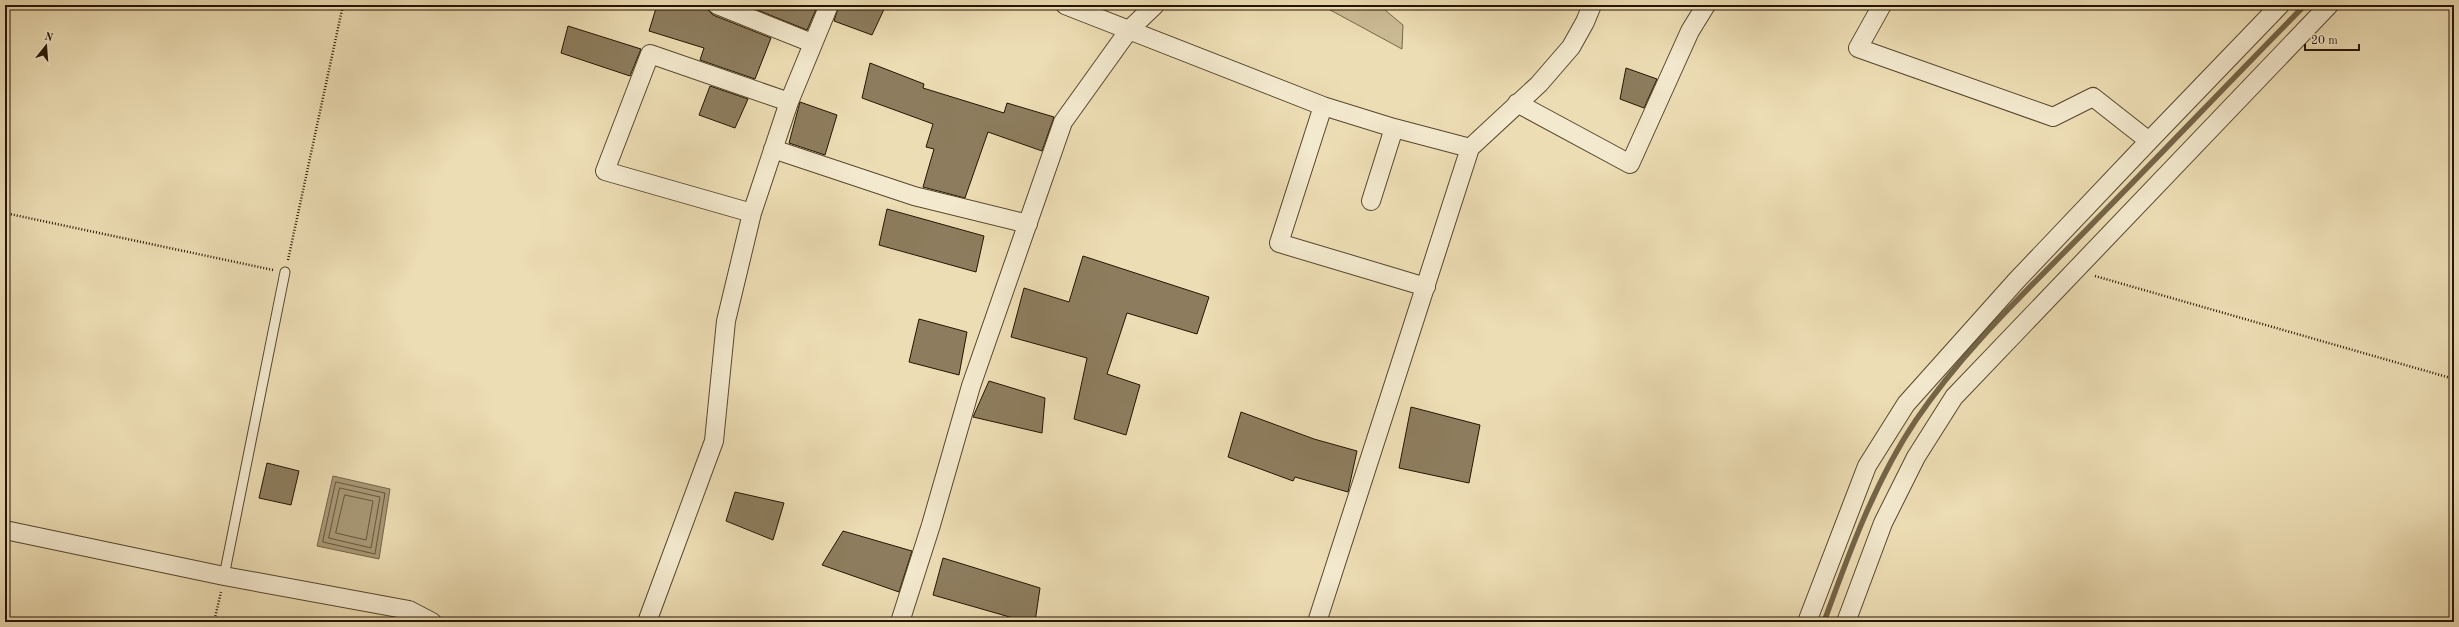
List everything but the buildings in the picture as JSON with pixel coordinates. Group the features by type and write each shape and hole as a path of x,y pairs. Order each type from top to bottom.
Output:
{"street":[{"path":"717,5 812,43"},
{"path":"647,622 714,441 726,321 752,213 789,102 812,43 829,5"},
{"path":"1065,5 1323,106 1394,128 1470,148"},
{"path":"900,622 931,525 971,386 1063,122 1129,30 1155,5"},
{"path":"1317,622 1470,148 1539,84 1572,47 1592,5"},
{"path":"1517,103 1630,164 1690,31 1706,5"},
{"path":"1882,5 1858,48 2053,117 2094,97 2149,141"},
{"path":"1807,622 1867,466 1906,404 2016,281 2280,5"},
{"path":"1846,622 1883,523 1916,458 1954,397 2329,5"},
{"path":"752,213 605,171 650,54 789,102"},
{"path":"1323,106 1279,243 1426,287"},
{"path":"1371,201 1394,128"},
{"path":"773,149 914,196 1028,224"},
{"path":"5,530 224,576 409,610 432,622"}],"lane":[{"path":"224,576 285,272"}],"path":[{"path":"5,213 285,272 343,5"},
{"path":"2075,270 2454,379"},
{"path":"214,622 224,576"}],"shaded area":[{"path":"1321,5 1379,5 1403,25 1402,49"}],"water":[{"path":"333,476 390,489 379,559 317,546"}],"waterway":[{"path":"1824,622 1853,544 1875,493 1901,443 1916,420 1956,367 1978,341 2024,293 2305,5"}]}
